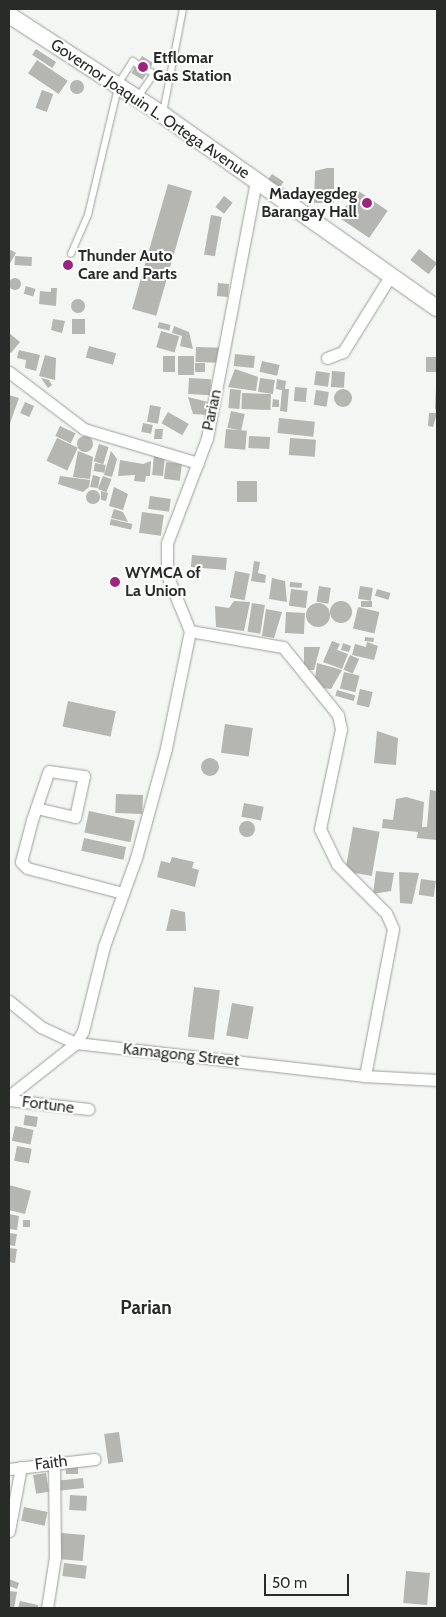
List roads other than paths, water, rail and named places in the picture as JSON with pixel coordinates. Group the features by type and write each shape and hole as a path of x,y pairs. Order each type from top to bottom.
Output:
{"main road":[{"name":"Governor Joaquin L. Ortega Avenue","path":"9,15 163,115 437,308"}],"street":[{"name":"Parian","path":"190,631 174,599 166,559 167,544 198,463 213,411 256,182"},
{"path":"327,358 337,357 347,348 391,275"},
{"path":"9,372 84,429 198,463"},
{"path":"9,1096 76,1043 166,748 190,631 282,646 338,716 341,729 320,829 337,864 386,913 393,929 365,1076"},
{"path":"36,808 75,817 84,776 50,770 36,808 24,865 123,893"},
{"name":"Kamagong Street","path":"9,1001 41,1026 76,1043 365,1076 437,1080"},
{"name":"Fortune","path":"9,1100 88,1110"},
{"name":"Faith","path":"9,1469 54,1462 94,1459"},
{"path":"47,1608 55,1557 54,1462"},
{"path":"9,1530 21,1467"}],"lane":[{"path":"163,115 183,9"},
{"path":"71,254 88,215 118,86 133,61 137,64"},
{"path":"137,98 154,74 148,70"}],"place":[{"name":"Etflomar Gas Station","path":"143,67"},
{"name":"Madayegdeg Barangay Hall","path":"367,203"},
{"name":"Thunder Auto Care and Parts","path":"68,265"},
{"name":"WYMCA of La Union","path":"115,582"}],"district":[{"name":"Parian","path":"146,1308"}]}
